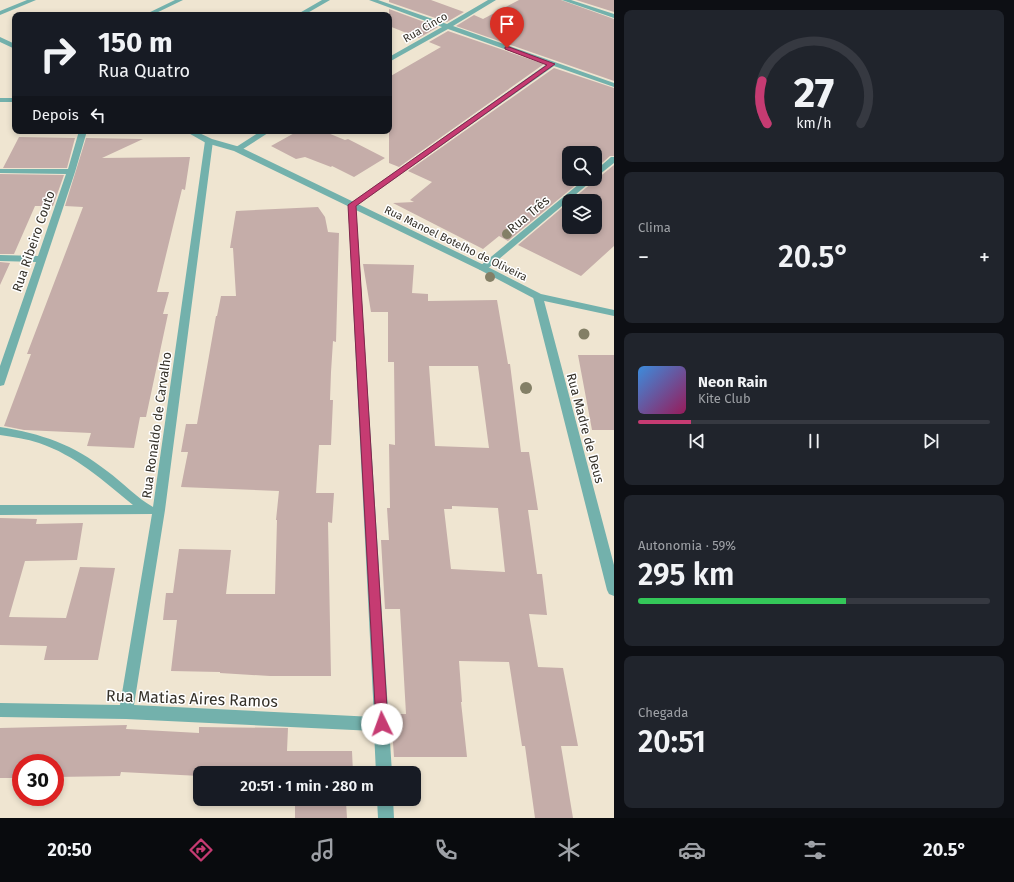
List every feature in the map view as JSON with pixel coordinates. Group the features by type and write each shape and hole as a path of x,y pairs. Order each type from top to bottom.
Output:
{"street":[{"path":"0,13 33,0"},
{"path":"154,12 180,0"},
{"path":"305,12 327,0"},
{"path":"372,0 614,85"},
{"name":"Rua Cinco","path":"392,58 493,0"},
{"path":"565,0 614,16"},
{"path":"0,39 12,45"},
{"path":"384,766 352,205 552,64"},
{"path":"0,100 12,100"},
{"name":"Rua Ribeiro Couto","path":"0,382 2,367 71,172 82,134"},
{"name":"Rua Manoel Botelho de Oliveira","path":"196,134 209,140 237,148 483,268 538,297 614,313"},
{"path":"237,148 262,134"},
{"name":"Rua Ronaldo de Carvalho","path":"126,712 153,510 209,140"},
{"path":"602,169 614,159"},
{"path":"0,171 71,172"},
{"name":"Rua Três","path":"483,268 582,186"},
{"path":"0,258 40,258"},
{"name":"Rua Madre de Deus","path":"538,297 614,590"},
{"path":"0,431 50,442 72,452 153,510"},
{"path":"0,510 153,510"},
{"name":"Rua Matias Aires Ramos","path":"0,710 126,712 382,724"},
{"path":"385,806 386,818"}],"building":[{"path":"389,0 431,0 464,12 447,22 389,2"},
{"path":"519,0 561,0 614,19 614,81 456,26 474,15 483,19"},
{"path":"576,0 614,0 614,12"},
{"path":"389,9 438,27 419,38 392,27 392,12 389,12"},
{"path":"448,31 544,64 399,167 389,163 389,134 392,134 392,75 441,47 429,42"},
{"path":"554,68 614,88 614,156 610,156 602,163 602,146 562,146 562,186 575,186 565,194 562,194 562,196 508,241 499,236 483,249 393,203 414,202 410,200 432,182 408,171"},
{"path":"293,134 330,134 345,140 348,139 385,158 354,177 332,166 331,167 305,157 296,159 271,146"},
{"path":"19,137 75,138 67,168 3,168"},
{"path":"86,138 143,139 102,158 190,157 185,190 182,189 157,292 169,292 163,314 168,314 146,417 140,417 134,448 87,446 91,433 24,430 4,426 31,354 27,354 83,207 65,206"},
{"path":"614,165 614,246 581,276 518,245 562,208 562,234 602,234 602,194 579,194 588,186 602,186 602,175"},
{"path":"0,174 64,175 53,206 35,206 14,254 0,254"},
{"path":"318,207 325,217 328,232 339,233 336,342 333,341 331,372 330,400 333,400 331,445 319,445 316,493 334,493 332,523 328,522 331,676 270,676 220,672 171,671 177,620 163,620 166,593 173,593 179,549 231,550 226,594 275,594 276,520 279,491 181,487 188,452 181,452 186,424 197,424 216,316 221,296 236,296 233,248 230,248 236,211"},
{"path":"0,262 10,263 0,285"},
{"path":"363,264 414,265 412,293 428,294 428,301 497,300 508,364 510,364 521,452 529,452 538,510 528,510 537,574 542,574 547,615 529,614 538,667 563,668 578,746 561,746 573,818 535,818 525,746 522,746 509,662 459,661 461,702 467,757 394,757 391,714 406,714 400,609 385,609 381,540 389,540 387,508 390,508 389,444 395,445 394,362 388,362 388,312 371,312","holes":["429,366 478,366 489,448 435,446","452,506 498,508 505,572 451,569 444,509 452,509"]},
{"path":"578,355 614,355 614,430 592,430"},
{"path":"0,518 37,519 36,524 83,523 77,560 25,561 9,617 66,618 80,567 115,568 98,660 44,660 47,646 0,645"},
{"path":"127,725 126,729 199,733 199,727 288,728 287,751 352,751 353,766 193,766 193,776 121,772 120,776 64,777 64,754 12,754 12,778 0,778 0,728"},
{"path":"295,806 346,806 347,818 295,818"}],"route":[{"path":"382,724 352,205 552,64 507,48"}]}
